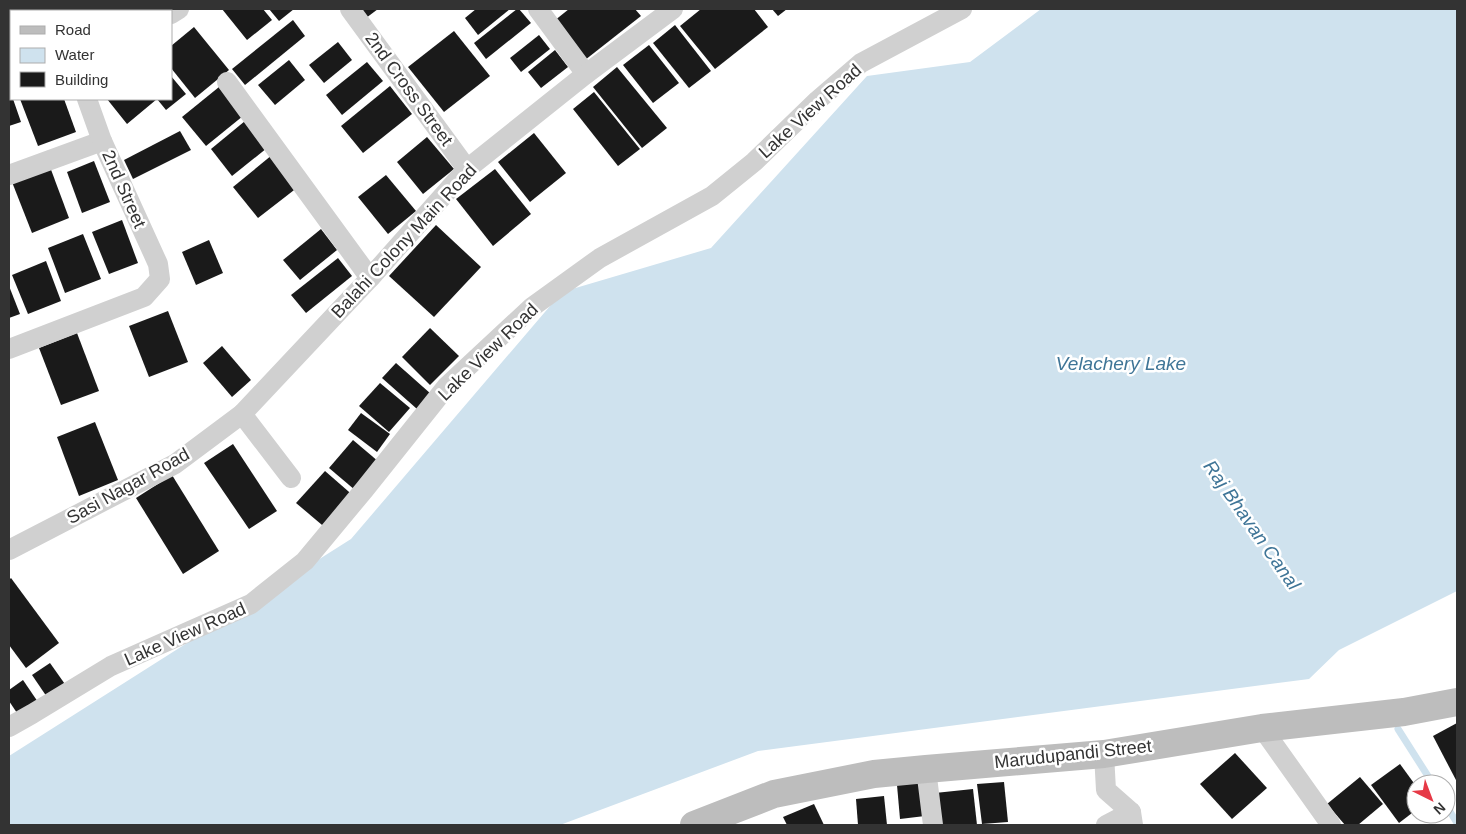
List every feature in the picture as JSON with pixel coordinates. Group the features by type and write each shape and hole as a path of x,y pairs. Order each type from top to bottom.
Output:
{"street":[{"name":"2nd Cross Street","path":"350,9 467,169"},
{"path":"538,9 586,74"},
{"name":"Balahi Colony Main Road","path":"242,414 370,278 467,169 586,74 673,9"},
{"name":"Lake View Road","path":"9,727 111,666 251,604 305,561 448,386 532,307 600,258 712,196 754,162 818,100 861,63 962,9"},
{"path":"227,82 370,278"},
{"name":"2nd Street","path":"9,349 144,297 160,279 158,264 102,141 87,100"},
{"path":"9,175 102,141"},
{"path":"242,414 291,478"},
{"name":"Sasi Nagar Road","path":"9,550 175,464 242,414"},
{"name":"Marudupandi Street","path":"694,825 774,794 874,774 1104,754 1262,728 1386,714 1457,702"},
{"path":"1262,728 1332,825"},
{"path":"1104,754 1106,790 1132,819 1106,825"},
{"path":"926,769 933,825"}],"water":[{"name":"Velachery Lake","path":"1041,9 1457,9 1457,591 1339,650 1309,679 758,751 560,825 9,825 9,756 351,539 562,292 711,248 867,76 970,62"}],"building":[{"path":"59,9 129,10 60,10"},
{"path":"222,9 263,9 272,20 247,40"},
{"path":"269,9 294,9 279,21"},
{"path":"359,9 378,9 366,18"},
{"path":"476,9 510,9 478,35 465,18"},
{"path":"517,9 531,23 486,59 474,43"},
{"path":"569,9 635,9 641,16 585,60 554,21"},
{"path":"701,9 754,9 768,27 715,69 680,26"},
{"path":"772,9 787,9 778,16"},
{"path":"293,20 305,36 245,85 232,69"},
{"path":"10,24 10,53 9,50"},
{"path":"675,25 711,71 689,88 653,43"},
{"path":"194,27 229,70 195,98 172,69 172,45"},
{"path":"454,31 490,76 444,112 408,67"},
{"path":"539,35 550,49 521,72 510,58"},
{"path":"338,42 352,60 324,83 309,65"},
{"path":"649,45 679,83 653,103 623,65"},
{"path":"555,50 568,67 541,88 528,72"},
{"path":"289,60 305,80 275,105 258,85"},
{"path":"367,62 383,81 342,115 326,95"},
{"path":"617,67 667,128 642,148 593,87"},
{"path":"172,77 186,94 166,110 158,100 172,100"},
{"path":"390,86 412,114 363,153 341,126"},
{"path":"9,87 10,100 13,100 21,122 9,126"},
{"path":"219,87 243,116 206,146 182,117"},
{"path":"594,92 640,149 618,166 573,109"},
{"path":"20,100 64,100 76,132 38,146"},
{"path":"108,100 156,100 127,124"},
{"path":"245,121 267,148 232,176 211,149"},
{"path":"180,131 191,150 133,179 124,160"},
{"path":"534,133 566,173 530,202 498,162"},
{"path":"427,137 454,169 423,194 397,162"},
{"path":"272,155 298,187 258,218 233,187"},
{"path":"94,161 110,202 82,213 67,172"},
{"path":"50,167 69,218 32,233 12,182"},
{"path":"495,169 531,214 493,246 456,199"},
{"path":"386,175 416,211 388,234 358,197"},
{"path":"122,220 138,263 109,274 92,232"},
{"path":"436,225 481,267 434,317 389,276"},
{"path":"321,229 337,250 300,280 283,260"},
{"path":"83,234 101,279 65,293 48,248"},
{"path":"209,240 223,273 196,285 182,252"},
{"path":"338,258 352,276 306,313 291,295"},
{"path":"46,261 61,301 28,314 12,275"},
{"path":"9,286 20,314 9,318"},
{"path":"168,311 188,362 149,377 129,326"},
{"path":"430,328 459,356 430,385 402,357"},
{"path":"77,333 99,391 61,405 39,348"},
{"path":"222,346 251,380 232,397 203,363"},
{"path":"396,363 431,394 417,409 382,378"},
{"path":"380,383 410,408 389,432 359,406"},
{"path":"361,413 390,434 377,452 348,430"},
{"path":"95,422 118,480 79,496 57,437"},
{"path":"353,440 379,462 355,490 329,468"},
{"path":"233,444 277,511 249,529 204,463"},
{"path":"325,471 356,498 328,530 296,503"},
{"path":"172,475 219,551 183,574 136,498"},
{"path":"11,578 59,643 26,668 9,645 9,580"},
{"path":"50,663 67,687 49,700 32,675"},
{"path":"23,680 40,705 21,719 9,701 9,690"},
{"path":"1457,723 1457,782 1456,774 1453,774 1433,736"},
{"path":"1235,753 1267,788 1232,819 1200,784"},
{"path":"1400,764 1407,774 1406,818 1399,823 1371,785"},
{"path":"1360,777 1383,804 1358,825 1345,825 1327,804"},
{"path":"1004,782 1008,822 982,824 977,784"},
{"path":"921,783 925,816 900,819 897,785"},
{"path":"973,789 977,825 938,825 935,793"},
{"path":"884,796 887,825 858,825 856,799"},
{"path":"814,804 824,825 787,825 783,817"}],"waterway":[{"name":"Raj Bhavan Canal","path":"1398,729 1427,774"}]}
